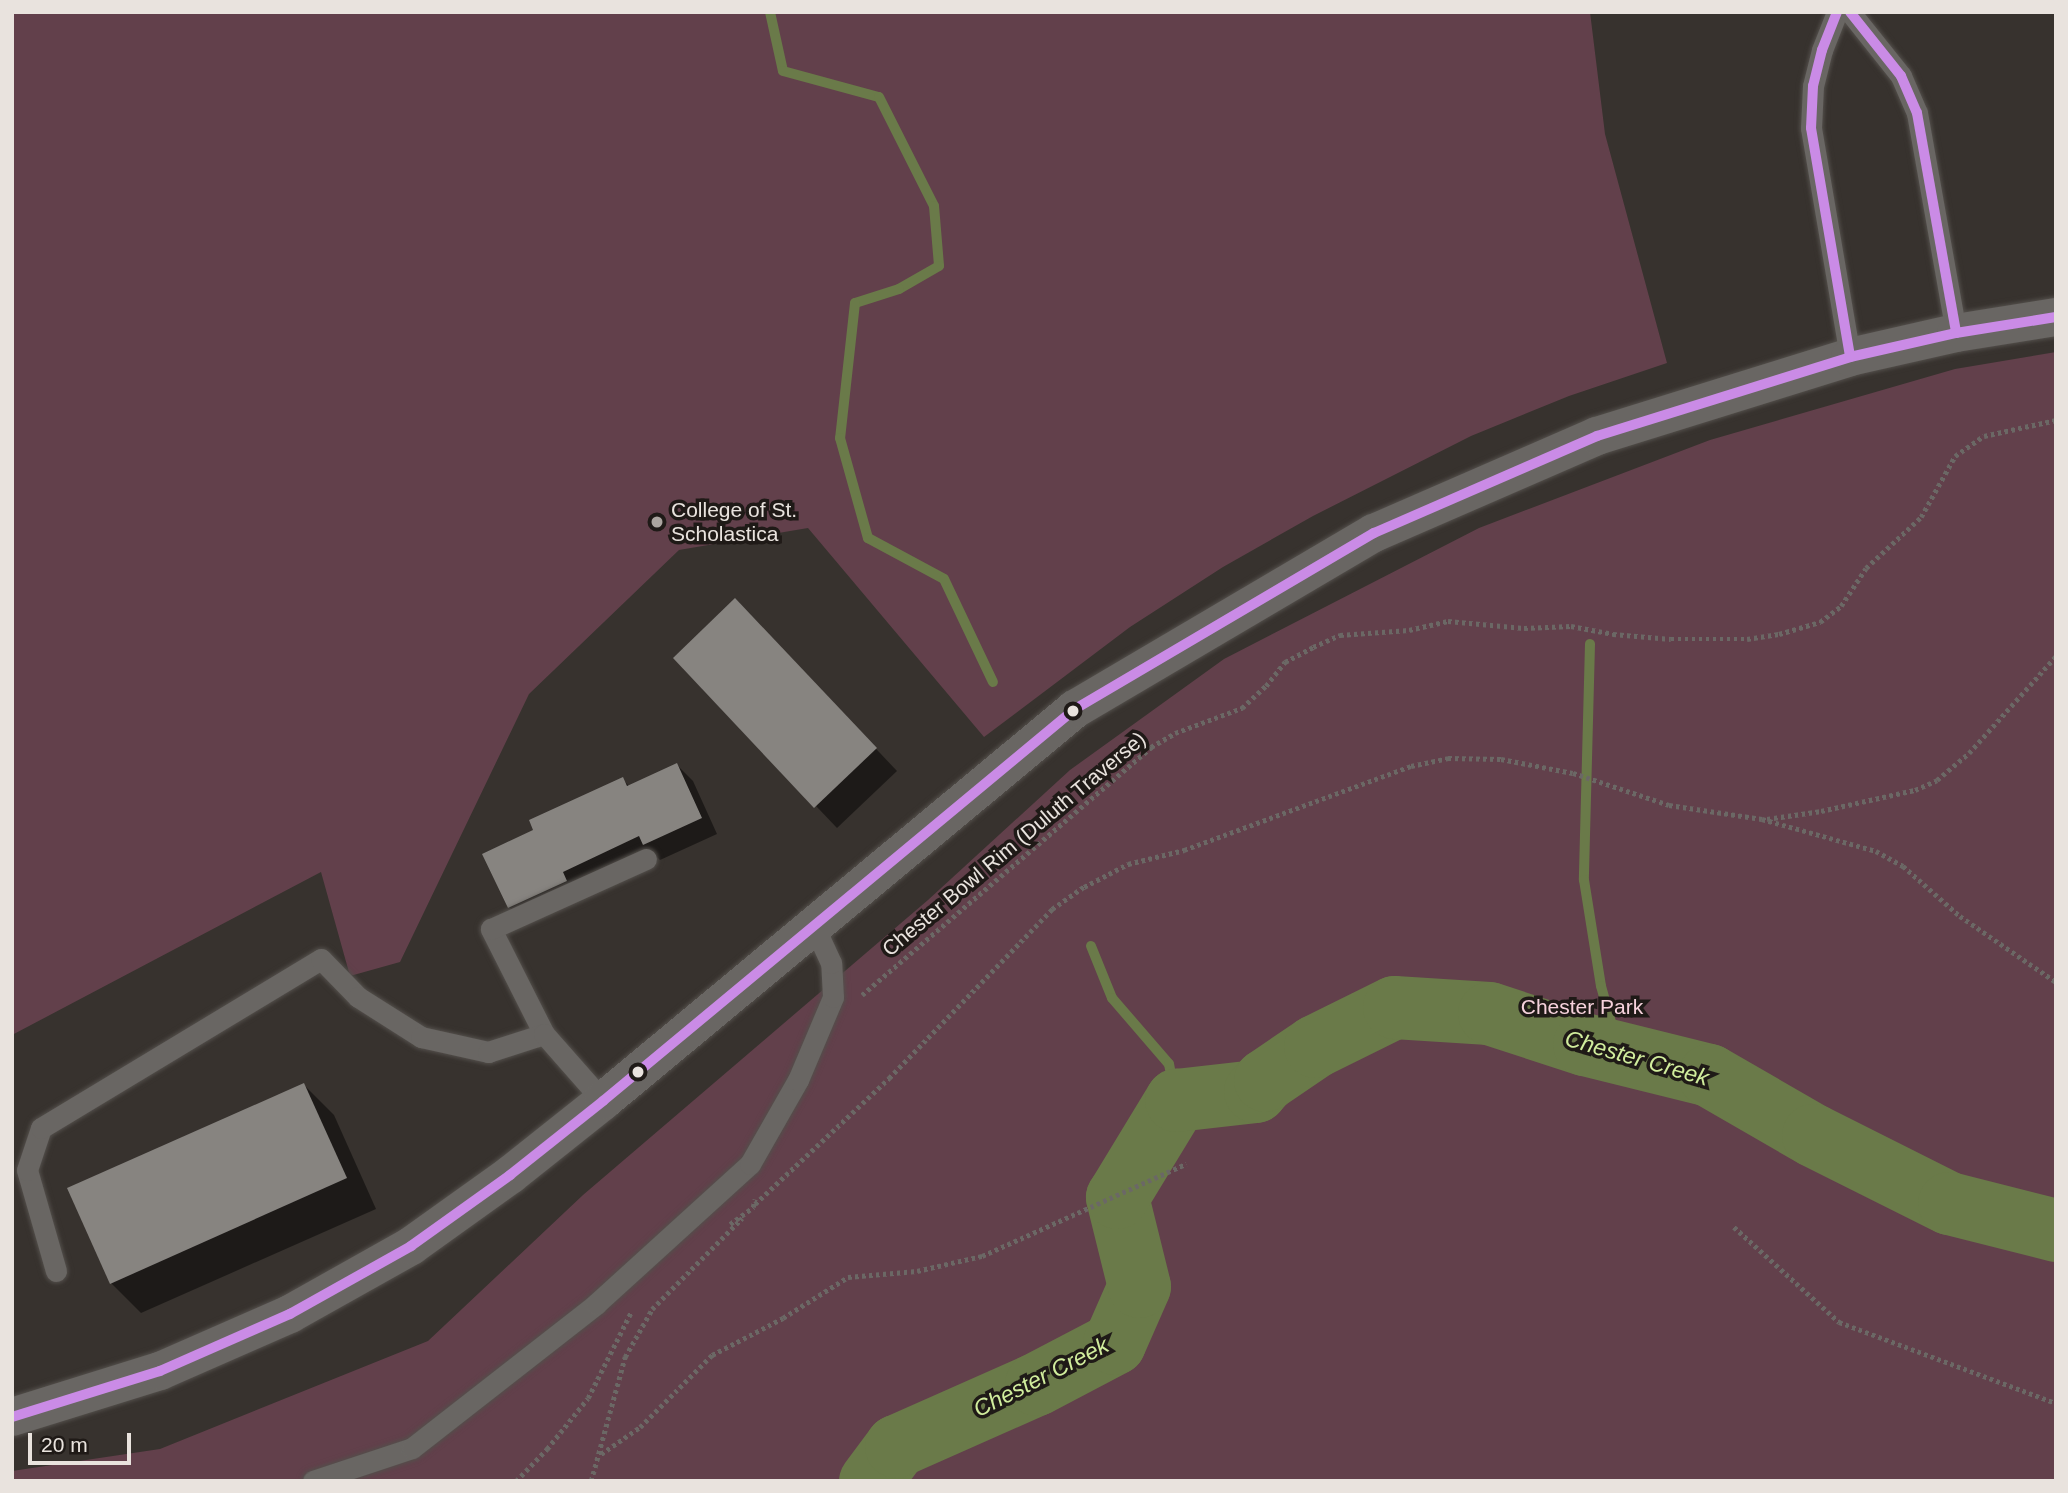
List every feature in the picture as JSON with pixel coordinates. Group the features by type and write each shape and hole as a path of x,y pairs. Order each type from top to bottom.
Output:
{"street":[{"path":"12,1417 160,1371 290,1314 411,1246 510,1175 603,1101 1075,709 1374,533 1597,436 1850,357 1956,333 2056,317"}],"lane":[{"path":"1837,12 1822,50 1813,86 1811,128 1850,357"},
{"path":"1850,12 1900,76 1917,113 1956,333"},
{"path":"603,1101 544,1034 491,929 646,859"},
{"path":"313,1481 412,1448 596,1304 750,1164 798,1080 833,998 831,963 814,926"},
{"path":"56,1271 27,1170 41,1128 321,959 358,997 421,1037 488,1052 544,1034"}],"path":[{"name":"Chester Bowl Rim (Duluth Traverse)","path":"854,1005 869,986 1151,747 1175,733 1242,708 1266,686 1285,662 1313,647 1340,635 1409,629 1448,621 1524,628 1571,626 1614,634 1671,639 1747,639 1779,634 1821,622 1841,606 1866,568 1921,517 1955,456 1984,436 2056,420"},
{"path":"1762,819 1888,796 1937,780 1969,753 2056,656"},
{"path":"593,1479 625,1357 652,1308 752,1207 889,1078 1052,909 1084,887 1128,864 1184,850 1410,766 1448,758 1501,759 1573,773 1669,805 1762,819 1876,851 1894,861 1960,916 2056,982"},
{"path":"600,1454 640,1427 712,1355 783,1318 848,1277 917,1272 982,1255 1186,1164"},
{"path":"708,1241 752,1207 757,1194"},
{"path":"1734,1227 1839,1322 2056,1404"},
{"path":"516,1481 547,1449 588,1398 636,1301"}],"green space":[{"name":"College of St. Scholastica","path":"12,12 1590,12 1605,134 1667,363 1569,396 1471,436 1313,516 1223,567 1130,627 984,737 808,528 679,550 529,694 400,962 350,976 321,872 12,1035"},
{"name":"Chester Park","path":"2056,352 2056,1481 12,1481 12,1471 160,1449 428,1341 583,1195 928,900 1070,770 1224,659 1479,528 1710,440 1955,369"}],"building":[{"path":"735,598 877,748 814,808 673,658"},
{"path":"677,763 702,818 643,845 639,836 563,872 567,881 508,908 482,854 533,830 529,820 623,777 627,786"},
{"path":"304,1083 347,1178 110,1284 67,1188"}],"waterway":[{"path":"770,12 783,71 879,97 934,206 939,266 899,289 855,303 840,438 868,538 944,579 993,682"},
{"path":"1590,644 1584,880 1601,986 1619,1051"},
{"path":"1091,946 1112,998 1169,1064 1176,1100"},
{"name":"Chester Creek","path":"870,1481 896,1446 1036,1384 1114,1343 1139,1286 1117,1197 1176,1100 1255,1091 1265,1080 1315,1046 1394,1007 1489,1013 1584,1044 1709,1075 1813,1135 1949,1203 2056,1230"}],"transit line":[{"path":"1837,12 1822,50 1813,86 1811,128 1850,357"},
{"path":"1850,12 1901,76 1917,113 1956,333"},
{"path":"12,1417 160,1371 290,1314 411,1246 510,1175 603,1101 1075,709 1374,533 1597,436 1850,357 1956,333 2056,317"}],"place":[{"name":"College of St. Scholastica","path":"657,522"}]}
